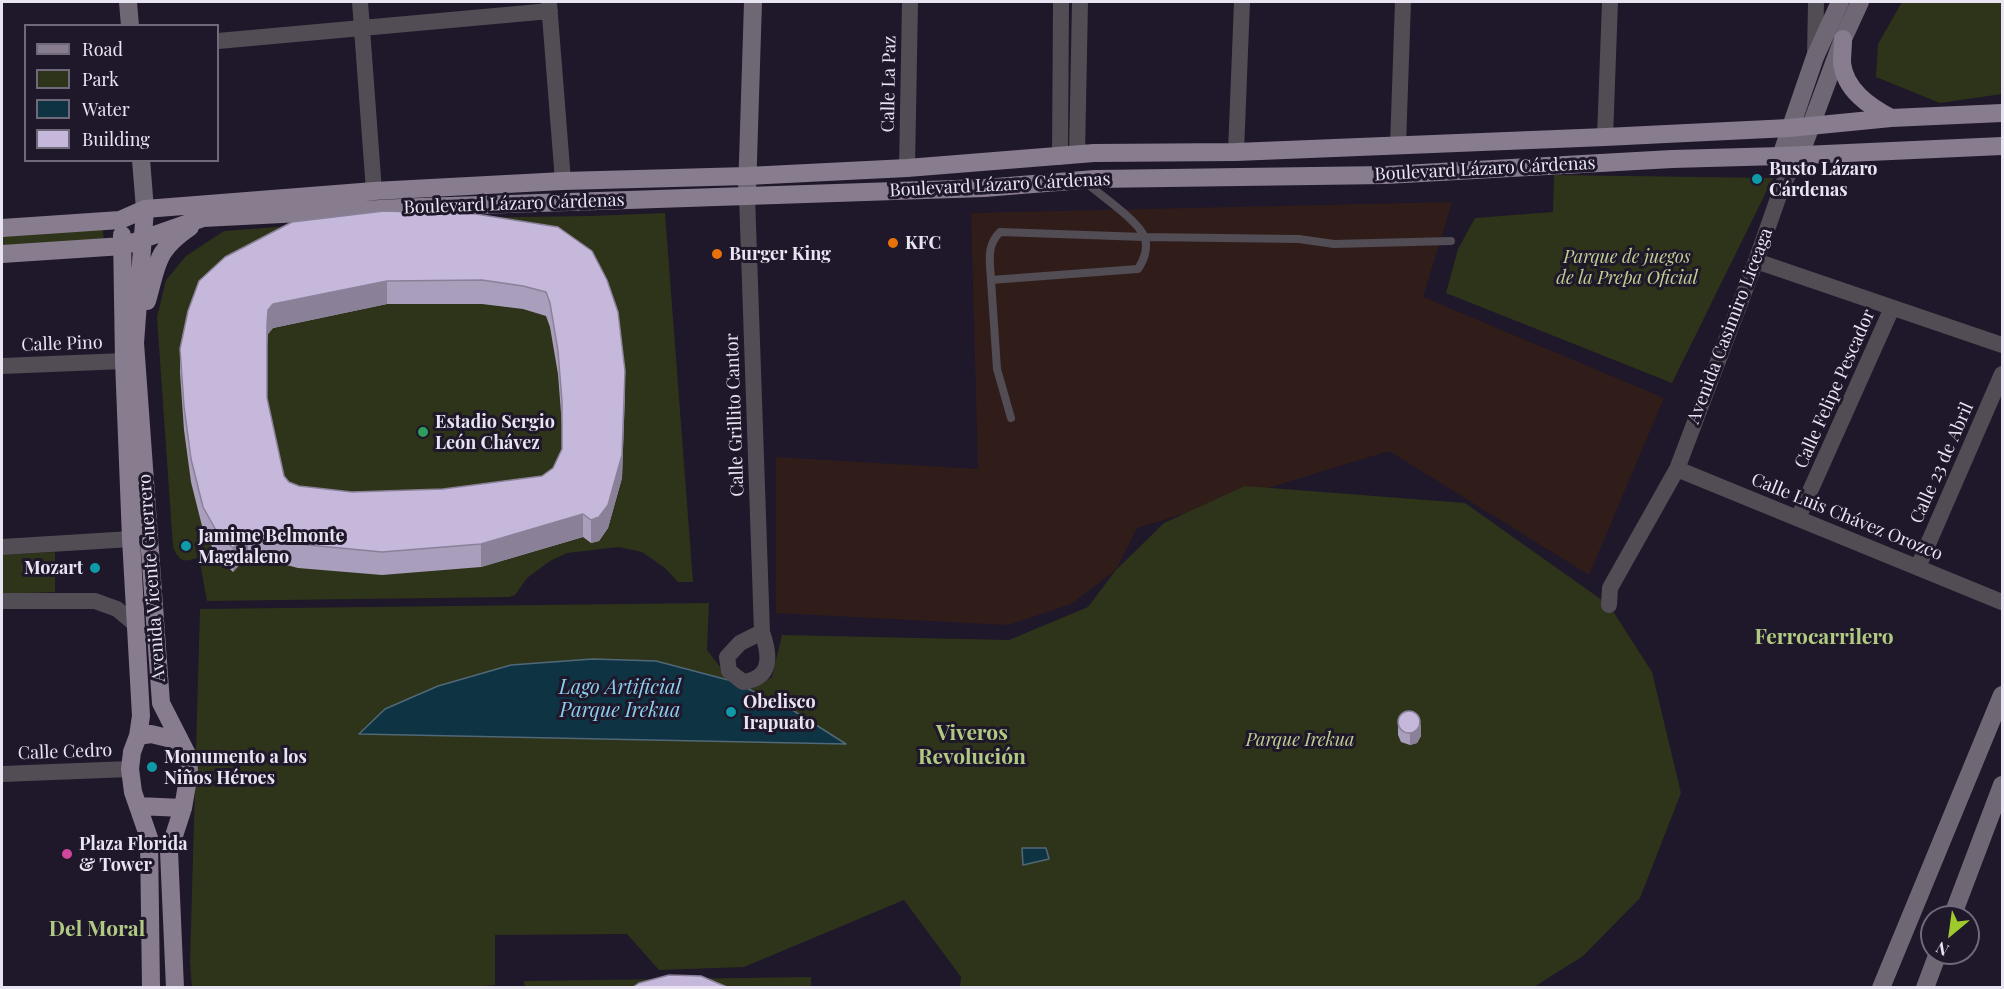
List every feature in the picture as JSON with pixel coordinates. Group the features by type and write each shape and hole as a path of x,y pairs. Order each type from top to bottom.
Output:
{"main road":[{"path":"128,2 130,24"},
{"path":"747,196 753,2"},
{"name":"Avenida Casimiro Liceaga","path":"1790,155 1789,128 1815,57 1840,2"},
{"name":"Avenida Casimiro Liceaga","path":"1790,155 1809,126 1860,2"},
{"path":"1843,39 1842,64 1848,82 1861,98 1891,118"},
{"name":"Boulevard Lázaro Cárdenas","path":"2,228 120,220 145,209 374,191 563,181 747,176 907,168 1094,153 1236,152 1605,137 1789,128 1891,118 2002,113"},
{"name":"Boulevard Lázaro Cárdenas","path":"2,254 123,246 143,237 203,218 420,207 984,188 1082,180 1386,175 1672,159 2002,146"},
{"name":"Avenida Vicente Guerrero","path":"141,162 145,209 135,343 161,703 188,756 189,773 183,808 169,851 175,987"},
{"path":"135,343 156,263 162,251 181,233 203,218"},
{"name":"Avenida Vicente Guerrero","path":"120,220 123,246 124,361 131,539 141,716 130,770 138,806 149,838 151,987"},
{"path":"1881,987 2002,695"},
{"path":"138,736 151,734 180,741"},
{"path":"1957,905 2002,784"},
{"path":"138,806 183,808"},
{"path":"1925,987 1933,965"}],"street":[{"path":"360,2 374,191"},
{"name":"Calle La Paz","path":"907,168 910,2"},
{"path":"1061,2 1069,156"},
{"path":"1069,156 1080,2"},
{"path":"1236,152 1242,2"},
{"path":"1398,145 1403,2"},
{"path":"1605,137 1610,2"},
{"path":"1815,57 1816,2"},
{"path":"219,40 362,28 550,7 563,181"},
{"name":"Avenida Casimiro Liceaga","path":"1609,605 1610,588 1677,469 1756,261 1783,184 1790,155"},
{"name":"Calle Grillito Cantor","path":"747,196 762,632"},
{"path":"1756,261 2002,345"},
{"name":"Calle Felipe Pescador","path":"1798,518 1892,308"},
{"name":"Calle Pino","path":"2,366 124,361"},
{"name":"Calle 23 de Abril","path":"1918,567 2002,374"},
{"name":"Calle Luis Chávez Orozco","path":"1677,469 2002,602"},
{"path":"2,547 131,539"},
{"path":"2,601 95,601 117,609 136,625"},
{"name":"Calle Cedro","path":"2,774 130,770"}],"lane":[{"path":"991,280 1138,269 1145,259 1144,237 1128,217 1082,180"},
{"path":"1011,418 997,369 991,280 990,249 993,239 1000,232 1299,239 1334,244 1451,241"}],"shaded area":[{"path":"1452,202 1423,297 1664,398 1589,575 1389,451 1137,528 1116,570 1071,604 1008,625 776,613 776,457 978,469 971,213"}],"green space":[{"path":"1902,2 2002,2 2002,94 1940,103 1876,77 1878,44"},
{"name":"Parque de juegos de la Prepa Oficial","path":"1554,175 1773,178 1672,383 1446,293 1458,249 1475,218 1553,212"},
{"name":"Estadio Sergio León Chávez","path":"665,213 693,582 678,582 665,568 642,552 619,547 567,553 550,561 527,578 515,595 509,597 207,601 199,557 183,560 173,547 157,317 166,280 186,256 224,231 383,219"},
{"path":"102,223 104,241 2,247 2,228"},
{"name":"Parque Irekua","path":"1245,486 1465,503 1609,605 1652,672 1681,793 1640,898 1583,956 1534,987 960,987 961,977 904,900 744,967 659,970 627,934 495,935 495,985 458,988 192,988 190,962 200,609 709,603 707,650 727,676 753,688 772,677 782,635 1009,640 1088,607 1116,570 1164,523"},
{"path":"55,552 55,592 2,594 2,555"},
{"path":"811,977 811,988 525,988 524,981"}],"water":[{"name":"Lago Artificial Parque Irekua","path":"593,659 656,661 732,681 794,711 846,744 359,734 385,709 438,686 511,665"},
{"path":"1022,848 1046,848 1049,859 1023,865"}],"building":[{"path":"384,211 476,214 558,227 592,251 607,280 618,312 625,371 622,455 608,505 599,517 591,520 583,514 481,544 382,552 298,544 248,532 233,548 217,532 203,507 191,459 180,349 188,311 199,281 225,257 292,222","holes":["482,280 546,292 558,351 562,402 562,449 553,468 542,476 443,489 352,492 299,486 289,482 284,476 267,398 267,324 268,310 273,304 387,281"]},
{"path":"1409,711 1417,714 1420,722 1417,730 1409,733 1401,730 1398,722 1401,714"},
{"path":"669,975 701,976 727,987 633,987 639,983"}],"place":[{"name":"Busto Lázaro Cárdenas","path":"1757,179"},
{"name":"KFC","path":"893,243"},
{"name":"Burger King","path":"717,254"},
{"name":"Estadio Sergio León Chávez","path":"423,432"},
{"name":"Jamime Belmonte Magdaleno","path":"186,546"},
{"name":"Mozart","path":"95,568"},
{"name":"Obelisco Irapuato","path":"731,712"},
{"name":"Monumento a los Niños Héroes","path":"152,767"},
{"name":"Plaza Florida & Tower","path":"67,854"}],"district":[{"name":"Ferrocarrilero","path":"1824,637"},
{"name":"Viveros Revolución","path":"972,745"},
{"name":"Del Moral","path":"97,929"}]}
